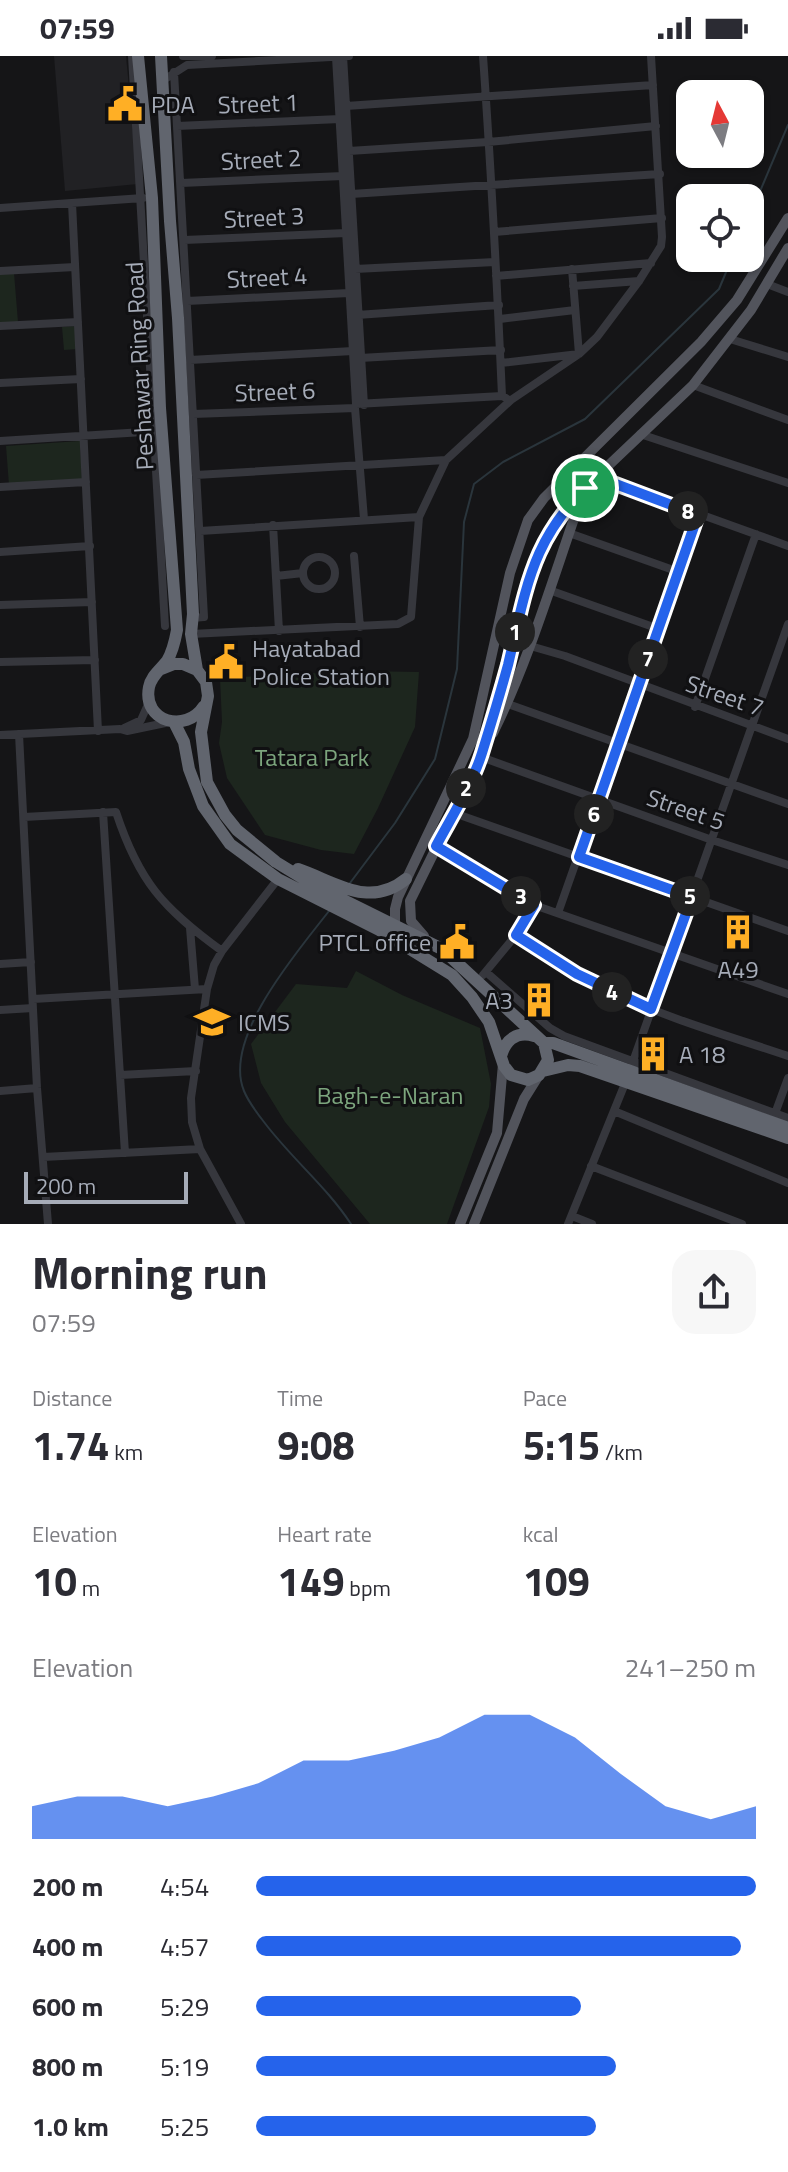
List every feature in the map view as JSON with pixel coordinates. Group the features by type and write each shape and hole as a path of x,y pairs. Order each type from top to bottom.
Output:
{"highway":[{"name":"Peshawar Ring Road","path":"138,56 158,431 177,630 171,654 159,670"},
{"name":"Peshawar Ring Road","path":"161,56 179,332 191,634 197,670"},
{"path":"206,704 193,719 172,722 159,716 149,701 150,684 159,670 166,666 183,664 197,670 208,689 206,704 201,732 207,782 237,830 276,862 452,975"},
{"path":"172,722 184,742 198,795 211,821 236,849 278,879 375,894 394,888 406,879"},
{"path":"364,916 395,926 432,944 481,976 539,1040 548,1060 541,1073"},
{"path":"395,926 402,937 433,954 480,1008 492,1029 507,1071 516,1078 528,1080 568,1065 630,1071 788,1138"},
{"path":"502,1060 511,1038 522,1034 773,1118 788,1128"}],"main road":[{"path":"395,926 395,909 406,879 441,810 475,730 510,573 528,520 544,498 701,342 737,300 788,218"},
{"path":"481,757 524,590 541,545 566,507 693,385 730,339 788,248"},
{"path":"432,944 412,925 409,907 417,882 508,704 585,488"},
{"path":"475,730 488,732"},
{"path":"460,1224 497,1133 502,1060"},
{"path":"474,1224 524,1099 541,1073"}],"street":[{"path":"0,208 146,198 132,56"},
{"path":"162,81 185,60 212,56"},
{"path":"343,56 351,194 349,293 358,405"},
{"path":"185,60 349,56"},
{"path":"483,56 501,363 506,398"},
{"path":"191,634 360,627 398,624 411,617 419,517 446,460 506,398 579,354 597,337 661,246 660,174 651,56"},
{"path":"336,57 346,233 355,269 360,358 359,463 364,519"},
{"path":"174,72 204,617 192,618"},
{"path":"346,106 653,85"},
{"name":"Street 1","path":"177,126 340,119"},
{"path":"349,151 656,126"},
{"path":"351,194 660,174"},
{"name":"Street 2","path":"181,183 343,176"},
{"path":"72,203 98,731"},
{"path":"494,232 662,218"},
{"name":"Street 3","path":"184,240 346,233"},
{"path":"355,269 495,262"},
{"path":"496,276 651,263"},
{"path":"0,271 75,267"},
{"path":"572,269 579,354"},
{"path":"573,286 639,281"},
{"path":"767,284 788,292"},
{"name":"Street 4","path":"187,301 349,293"},
{"path":"357,315 499,305"},
{"path":"500,319 575,310"},
{"path":"0,326 78,322"},
{"path":"730,339 788,357"},
{"path":"360,358 501,350"},
{"path":"190,360 353,351"},
{"path":"501,363 579,354"},
{"path":"0,383 81,379"},
{"path":"693,385 788,420"},
{"name":"Street 6","path":"193,414 506,398"},
{"path":"0,441 158,431 165,626"},
{"path":"640,434 788,483"},
{"path":"196,475 446,460"},
{"path":"597,477 786,545 788,533"},
{"path":"0,487 86,482"},
{"path":"558,913 698,515"},
{"path":"200,531 419,517"},
{"path":"273,525 279,631"},
{"path":"569,533 679,572"},
{"path":"695,707 756,534"},
{"path":"0,552 90,546"},
{"path":"354,556 360,627"},
{"path":"276,576 303,573"},
{"path":"549,590 659,629"},
{"path":"0,605 92,602"},
{"path":"592,1224 570,1220 630,1071 788,624"},
{"name":"Street 7","path":"513,641 788,739"},
{"path":"0,662 95,660"},
{"path":"120,729 141,720 149,701"},
{"path":"508,704 788,804"},
{"path":"0,735 139,730 172,722"},
{"path":"19,734 37,1088 48,1224"},
{"name":"Street 5","path":"481,757 788,865"},
{"path":"103,812 125,1153"},
{"path":"24,817 116,812 134,860 152,891 190,928 222,951"},
{"path":"454,813 788,931"},
{"path":"436,846 534,905 788,994"},
{"path":"241,1224 200,1149 191,1110 207,989 222,951 278,879"},
{"path":"534,905 516,935 481,976 550,1028 630,1071"},
{"path":"190,928 195,989"},
{"path":"516,935 577,974 651,1009 788,1056"},
{"path":"0,964 31,962"},
{"path":"0,1010 115,994 207,989"},
{"path":"120,1075 196,1071"},
{"path":"788,1078 773,1118 788,1118"},
{"path":"0,1091 37,1088"},
{"path":"614,1111 788,1183"},
{"path":"43,1157 200,1149"},
{"path":"591,1166 742,1224"}],"shaded area":[{"path":"54,56 126,56 138,184 65,191"}],"green space":[{"path":"14,273 18,322 0,323 0,274"},
{"path":"76,326 78,349 64,350 62,327"},
{"path":"80,441 82,481 9,485 6,446"},
{"name":"Tatara Park","path":"360,671 419,672 415,727 354,854 321,850 265,835 227,778 219,743 222,722 220,678"},
{"name":"Bagh-e-Naran","path":"356,971 402,995 480,1028 491,1084 489,1107 447,1224 370,1224 285,1122 261,1083 251,1044 296,984 347,988"}],"waterway":[{"path":"763,184 788,125"},
{"path":"350,883 395,823 435,759 457,669 464,522 474,484 503,462 585,419 719,289 726,272"},
{"path":"329,911 283,972 253,1021 240,1070 244,1091 256,1111 351,1224"}],"place":[{"name":"PDA","path":"125,104"},
{"name":"Hayatabad Police Station","path":"226,662"},
{"name":"A49","path":"738,932"},
{"name":"PTCL office","path":"457,942"},
{"name":"A3","path":"539,1000"},
{"name":"ICMS","path":"212,1022"},
{"name":"A 18","path":"653,1054"}],"route":[{"path":"597,477 698,515 579,857 692,897 651,1009 577,974 516,935 534,905 436,846 481,757 508,664 524,590 541,545 566,507 585,488 597,477"}]}
